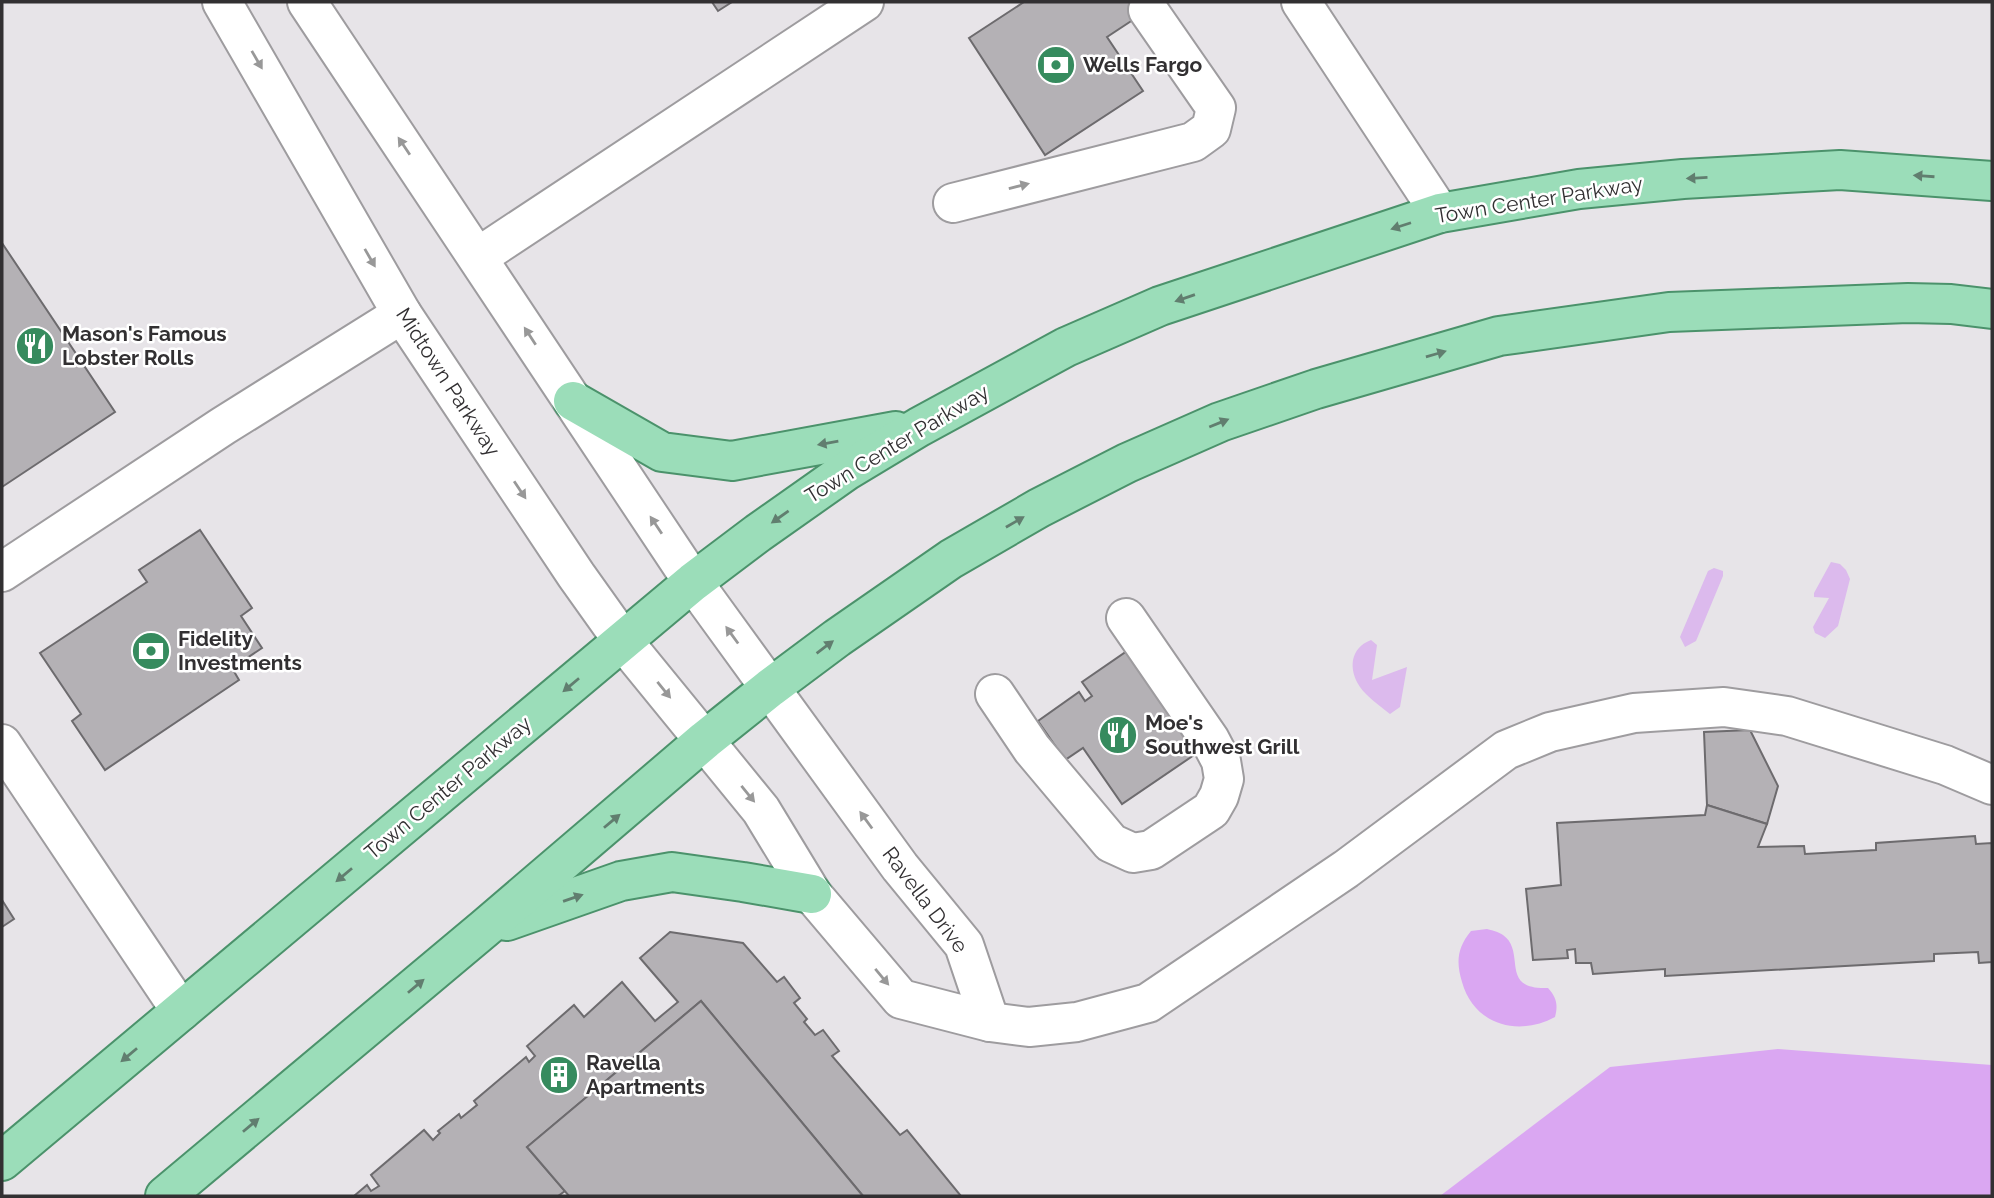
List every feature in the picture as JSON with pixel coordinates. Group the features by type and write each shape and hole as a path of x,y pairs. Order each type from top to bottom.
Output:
{"main road":[{"name":"Town Center Parkway","path":"2,1161 693,582 846,471 919,427 1066,347 1160,306 1440,213 1579,189 1696,178 1840,170 1992,181"},
{"path":"165,1196 770,688 951,559 1039,508 1127,463 1220,422 1316,389 1499,336 1669,312 1908,303 1992,309"},
{"path":"573,401 662,452 732,461 919,427"},
{"path":"485,928 621,881 672,872 812,894"}],"street":[{"name":"Midtown Parkway","path":"222,2 402,314 576,575 623,641 705,740"},
{"path":"307,2 693,582 770,688"},
{"path":"478,257 864,2"},
{"path":"1301,2 1440,213"},
{"path":"953,203 1193,142 1211,129 1216,108 1148,9"},
{"path":"2,572 223,426 402,314"},
{"path":"995,694 1032,749 1111,843 1133,853 1151,850 1210,810 1219,796 1224,779 1222,761 1210,740 1126,618"},
{"name":"Ravella Drive","path":"770,688 900,867 964,945 990,1022"},
{"path":"705,740 761,810 812,894 901,999 990,1022 1029,1027 1077,1022 1148,1003 1346,869 1506,750 1550,732 1634,713 1724,707 1787,716 1945,765 1992,785"},
{"path":"2,744 181,1011"}],"shaded area":[{"path":"1831,562 1840,564 1850,579 1838,626 1825,638 1815,633 1813,627 1829,598 1814,597 1814,593"},
{"path":"1714,568 1723,571 1723,576 1696,641 1685,647 1680,637 1708,571"},
{"path":"1371,640 1377,645 1372,680 1407,667 1400,707 1390,714 1363,691 1354,673 1355,654"},
{"path":"1487,929 1501,934 1510,942 1518,977 1523,983 1548,988 1556,1002 1555,1017 1527,1026 1512,1026 1487,1017 1476,1008 1462,982 1459,955 1471,931"},
{"path":"1778,1049 1992,1065 1992,1196 1440,1196 1610,1067"}],"building":[{"path":"712,2 732,2 718,11"},
{"name":"Wells Fargo","path":"1024,2 1160,2 1107,37 1143,91 1045,155 969,38"},
{"path":"2,243 115,412 2,487"},
{"name":"Fidelity Investments","path":"200,530 252,608 241,616 262,648 232,668 239,680 105,770 72,721 81,714 40,653 147,582 139,570"},
{"name":"Moe's Southwest Grill","path":"1130,649 1200,751 1122,804 1083,748 1065,760 1038,721 1079,692 1085,701 1092,696 1082,682"},
{"path":"1750,730 1778,786 1767,824 1707,805 1704,732"},
{"path":"1707,805 1767,824 1758,847 1804,846 1805,854 1876,850 1876,843 1975,836 1976,844 1992,843 1992,962 1979,963 1978,952 1934,954 1934,961 1665,976 1665,969 1593,974 1591,963 1576,963 1575,949 1567,950 1568,958 1533,960 1526,889 1561,885 1557,823 1705,815"},
{"path":"2,900 14,919 2,927"},
{"name":"Ravella Apartments","path":"670,932 743,943 777,982 784,977 800,998 794,1003 807,1019 804,1022 815,1035 823,1030 839,1051 832,1056 900,1135 907,1130 961,1196 863,1196 701,1001 527,1147 565,1191 558,1196 354,1196 367,1185 371,1191 379,1186 371,1175 424,1130 433,1140 440,1133 438,1131 459,1114 461,1118 477,1105 474,1101 526,1057 529,1062 535,1056 527,1046 574,1005 584,1017 622,982 655,1021 678,1002 640,958"},
{"path":"701,1001 863,1196 569,1196 527,1147"}],"place":[{"name":"Wells Fargo","path":"1056,65"},
{"name":"Mason's Famous Lobster Rolls","path":"35,346"},
{"name":"Fidelity Investments","path":"151,651"},
{"name":"Moe's Southwest Grill","path":"1118,735"},
{"name":"Ravella Apartments","path":"559,1075"}]}
